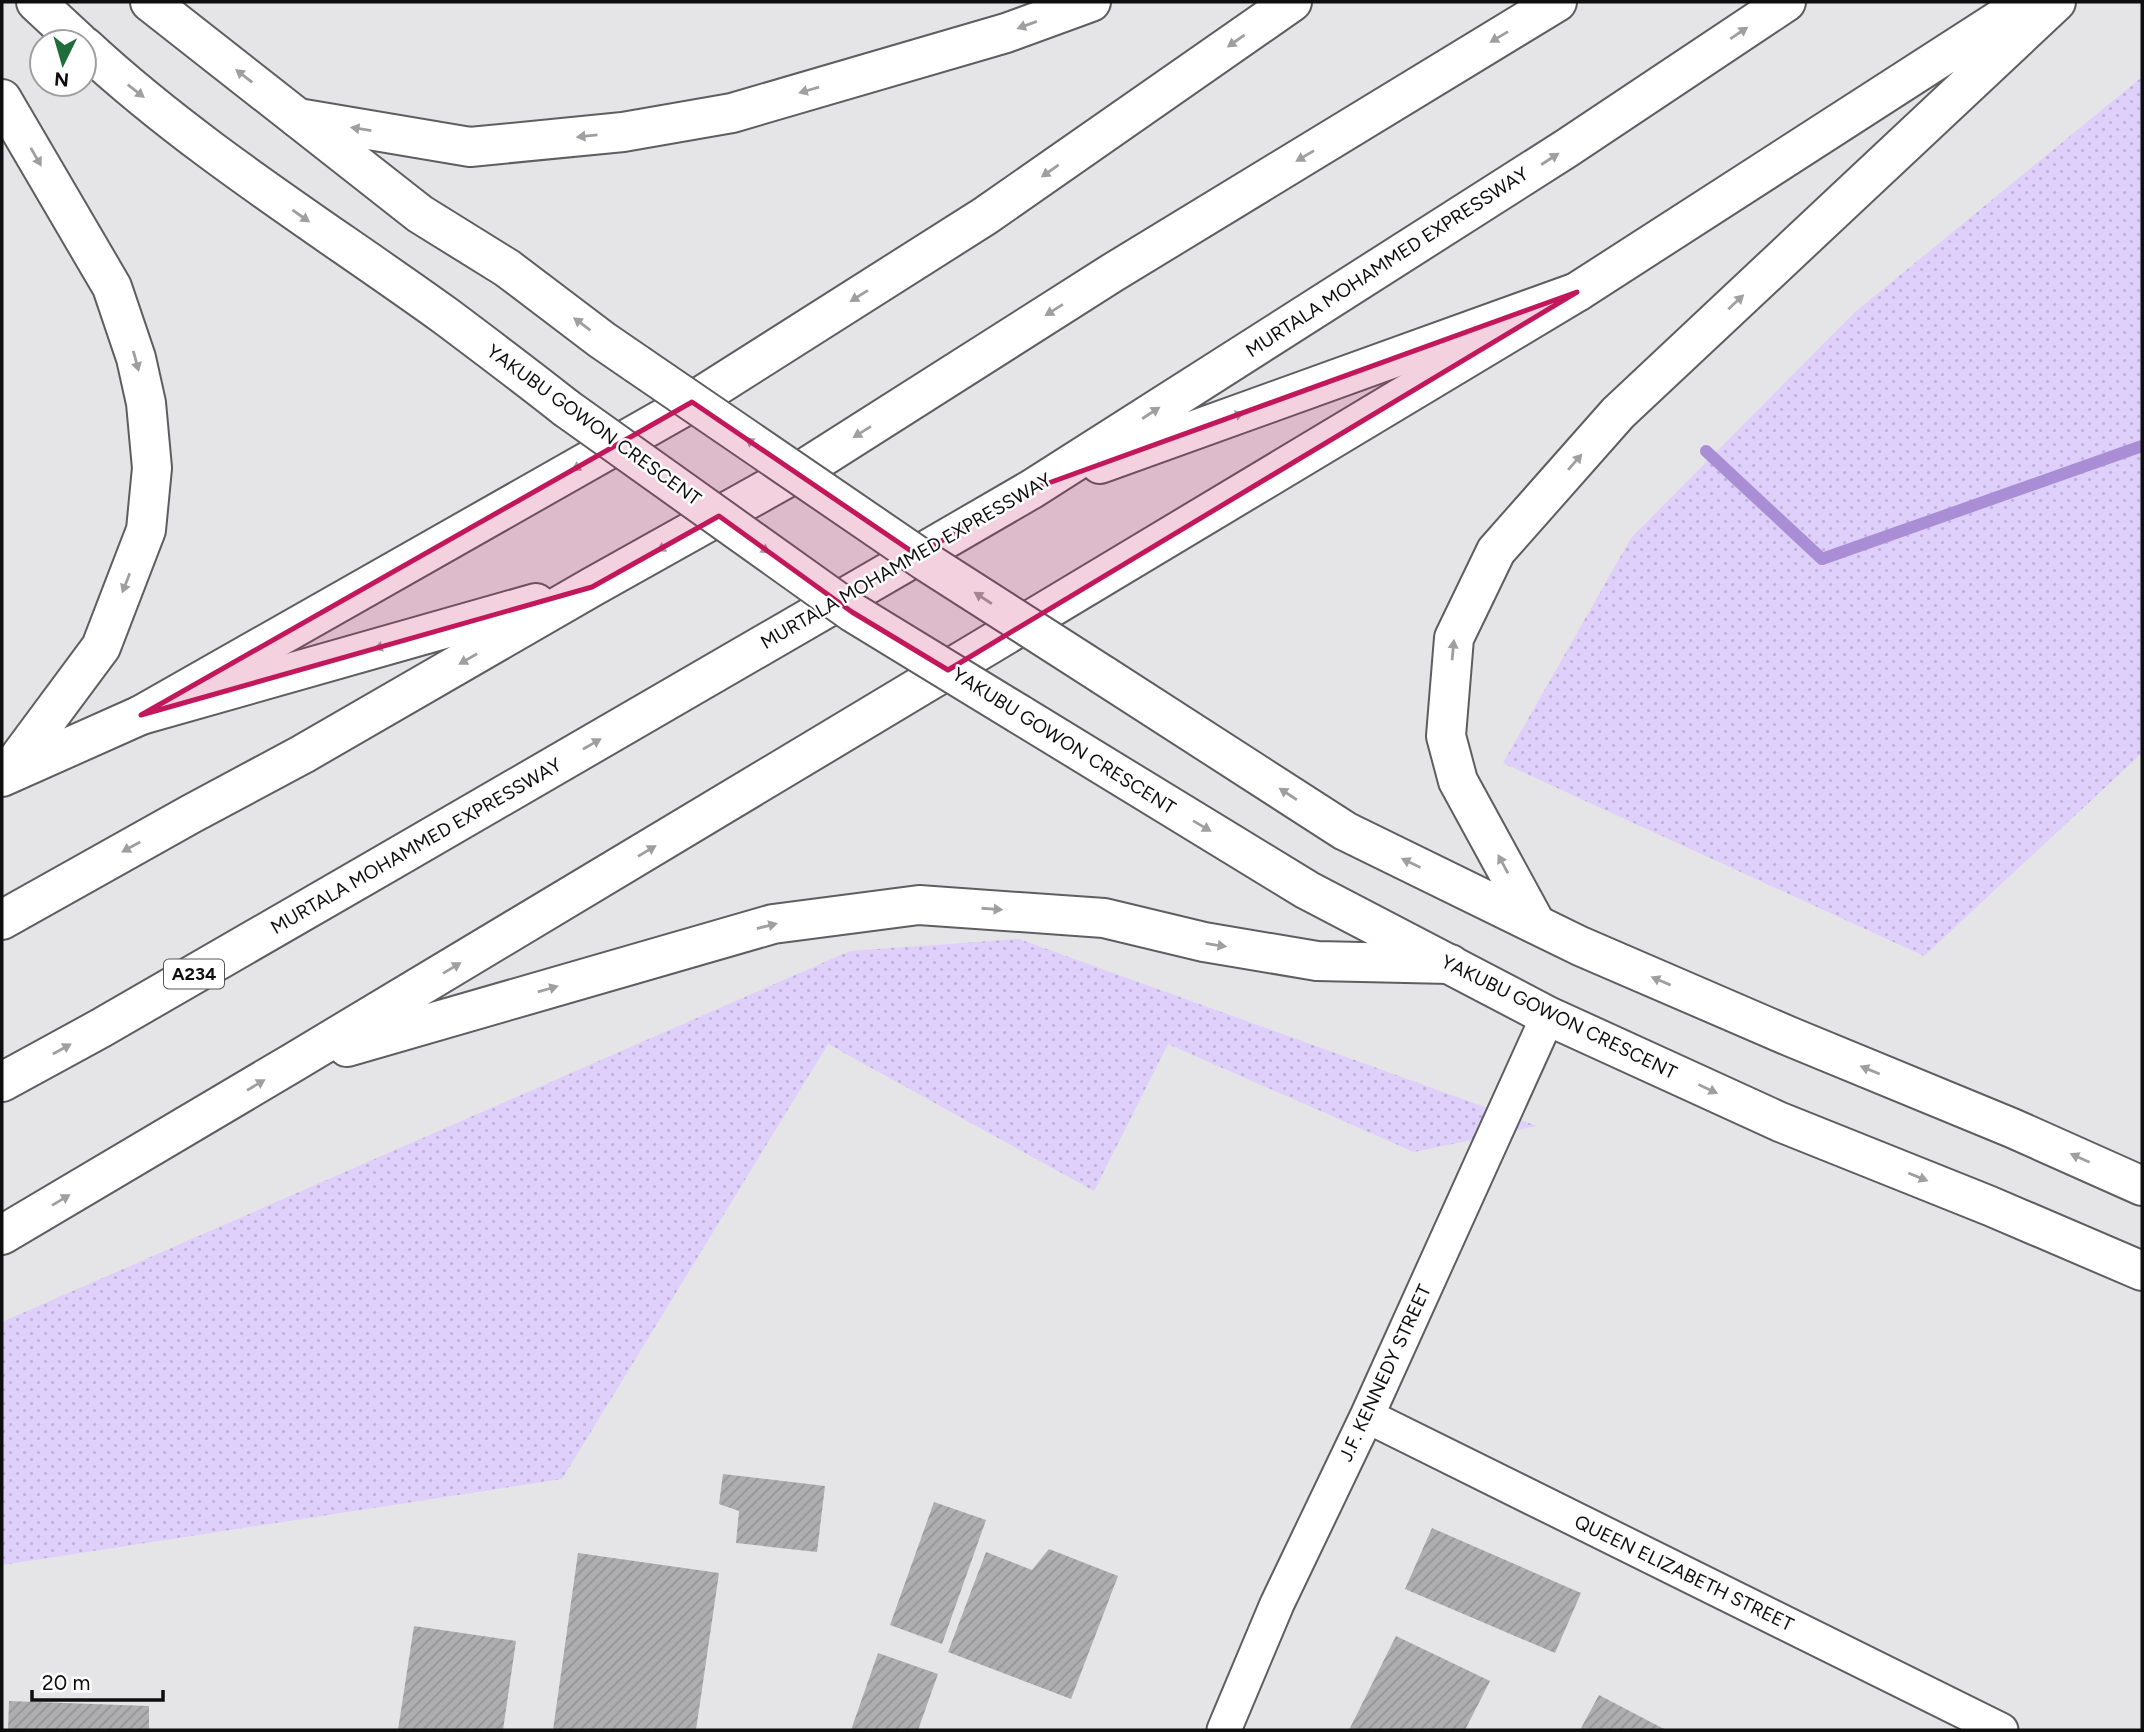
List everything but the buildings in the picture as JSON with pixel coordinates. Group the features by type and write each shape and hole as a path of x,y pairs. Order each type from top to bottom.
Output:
{"main road":[{"path":"36,2 64,28"},
{"path":"150,2 420,214 507,268 602,340 925,561 1345,831 1580,946 2012,1128 2142,1186"},
{"path":"298,118 470,147 623,132 732,113 1006,33 1091,2"},
{"path":"4,775 141,715 687,405 985,216 1292,2"},
{"path":"2,920 303,754 810,465 1112,273 1557,2"},
{"name":"MURTALA MOHAMMED EXPRESSWAY","path":"2,1082 101,1028 1032,489 1567,148 1786,2"},
{"path":"2,1235 1577,292 2027,2"},
{"path":"1536,924 1458,781 1446,736 1454,638 1496,551 1618,413 2056,2"},
{"name":"YAKUBU GOWON CRESCENT","path":"98,59 245,177 446,317 566,408 852,612 1307,890 1548,1016 1780,1122 1990,1206 2142,1271"},
{"path":"2,99 112,287 136,358 146,403 152,468 146,530 101,647 4,775"},
{"path":"1032,489 1577,292"},
{"path":"141,715 592,587"},
{"path":"294,1062 773,924 919,905 1104,918 1204,943 1317,961 1450,964"}],"street":[{"name":"J.F. KENNEDY STREET","path":"1224,1730 1277,1604 1367,1416 1548,1016"},
{"name":"QUEEN ELIZABETH STREET","path":"1367,1416 2001,1730"}],"highlighted area":[{"path":"1577,292 948,670 852,612 719,516 592,587 141,715 692,402 917,555 1032,489"}],"shaded area":[{"path":"2142,77 2142,753 1924,956 1503,763 1631,538 1854,313"},
{"path":"1019,939 1537,1126 1414,1152 1168,1044 1094,1191 828,1044 562,1479 2,1565 2,1322 850,951"}],"waterway":[{"path":"1706,451 1822,559 2142,446"}]}
